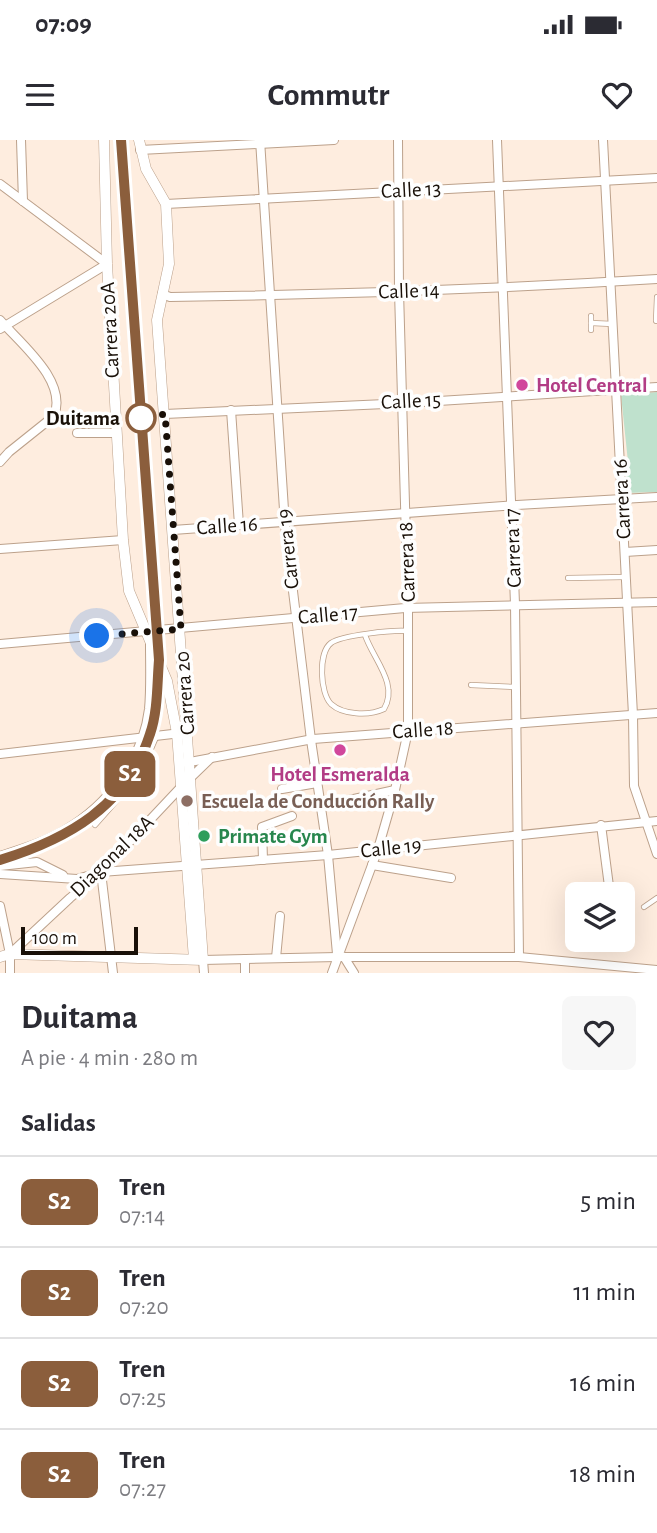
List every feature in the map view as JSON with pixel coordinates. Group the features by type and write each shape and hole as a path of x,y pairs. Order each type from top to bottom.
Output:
{"street":[{"path":"21,140 23,201"},
{"name":"Carrera 20A","path":"104,140 116,433 129,591 167,681 183,732 181,787 192,865"},
{"path":"166,204 146,169 139,145 334,140"},
{"name":"Carrera 18","path":"332,973 341,957 378,849 408,731 398,140"},
{"name":"Carrera 17","path":"497,140 509,395 515,604 519,957"},
{"name":"Carrera 16","path":"603,140 633,715 634,786 657,855"},
{"name":"Carrera 19","path":"260,142 285,521 311,740 341,957"},
{"name":"Calle 13","path":"166,204 657,178"},
{"path":"0,184 107,264 2,325 41,366 58,398 54,416 0,462"},
{"name":"Carrera 20","path":"166,204 169,264 166,295 157,320 184,674 183,732 191,777 192,865 199,960 204,973"},
{"name":"Calle 14","path":"166,295 270,295 504,288 657,279"},
{"name":"Calle 15","path":"165,414 657,387"},
{"path":"231,410 239,525"},
{"path":"77,433 116,433"},
{"name":"Calle 16","path":"173,530 657,497"},
{"path":"0,549 123,540"},
{"path":"625,552 657,550"},
{"name":"Calle 17","path":"0,644 148,637 181,629 408,608 657,602"},
{"name":"Carrera 20A","path":"0,856 53,836 86,816 123,776 142,736 149,710 148,637"},
{"path":"167,681 178,682 184,674"},
{"name":"Calle 18","path":"190,762 311,740 657,713"},
{"path":"0,754 183,732"},
{"name":"Diagonal 18A","path":"5,956 101,872 212,757"},
{"path":"282,789 317,783"},
{"path":"331,804 395,790"},
{"path":"263,860 262,827 292,816"},
{"name":"Calle 19","path":"0,874 77,878 101,872 328,855 657,821"},
{"path":"601,825 608,882"},
{"path":"0,866 37,862 66,877"},
{"path":"372,865 452,878"},
{"path":"101,872 113,973"},
{"path":"0,906 5,956 10,973"},
{"path":"276,958 281,916"},
{"path":"5,956 111,956 199,960 519,957 578,969 657,970"},
{"path":"341,957 354,973"},
{"path":"245,959 245,973"}],"lane":[{"path":"656,321 657,297"},
{"path":"591,330 591,319 613,324"},
{"path":"568,578 626,577"},
{"path":"365,635 386,677 388,698 384,709 364,714 343,710 332,705 326,697 321,660 323,652 332,642 344,638 365,635 408,631"},
{"path":"471,685 516,687"},
{"path":"95,825 129,789 149,755 157,734"},
{"path":"644,907 657,898"}],"green space":[{"path":"657,392 657,492 626,493 625,469 628,462 621,395"}],"railway":[{"path":"0,860 25,852 71,830 110,800 140,759 154,716 159,660 122,140"}],"train":[{"name":"S2","path":"0,860 59,839 85,823 110,800 136,766 150,735 155,715 159,660 121,140"}],"place":[{"name":"Hotel Central","path":"522,385"},
{"name":"Duitama","path":"141,418"},
{"name":"Hotel Esmeralda","path":"340,750"},
{"name":"Escuela de Conducción Rally","path":"187,801"},
{"name":"Primate Gym","path":"204,836"}],"route":[{"path":"97,636 181,629 165,414 141,418"}]}
